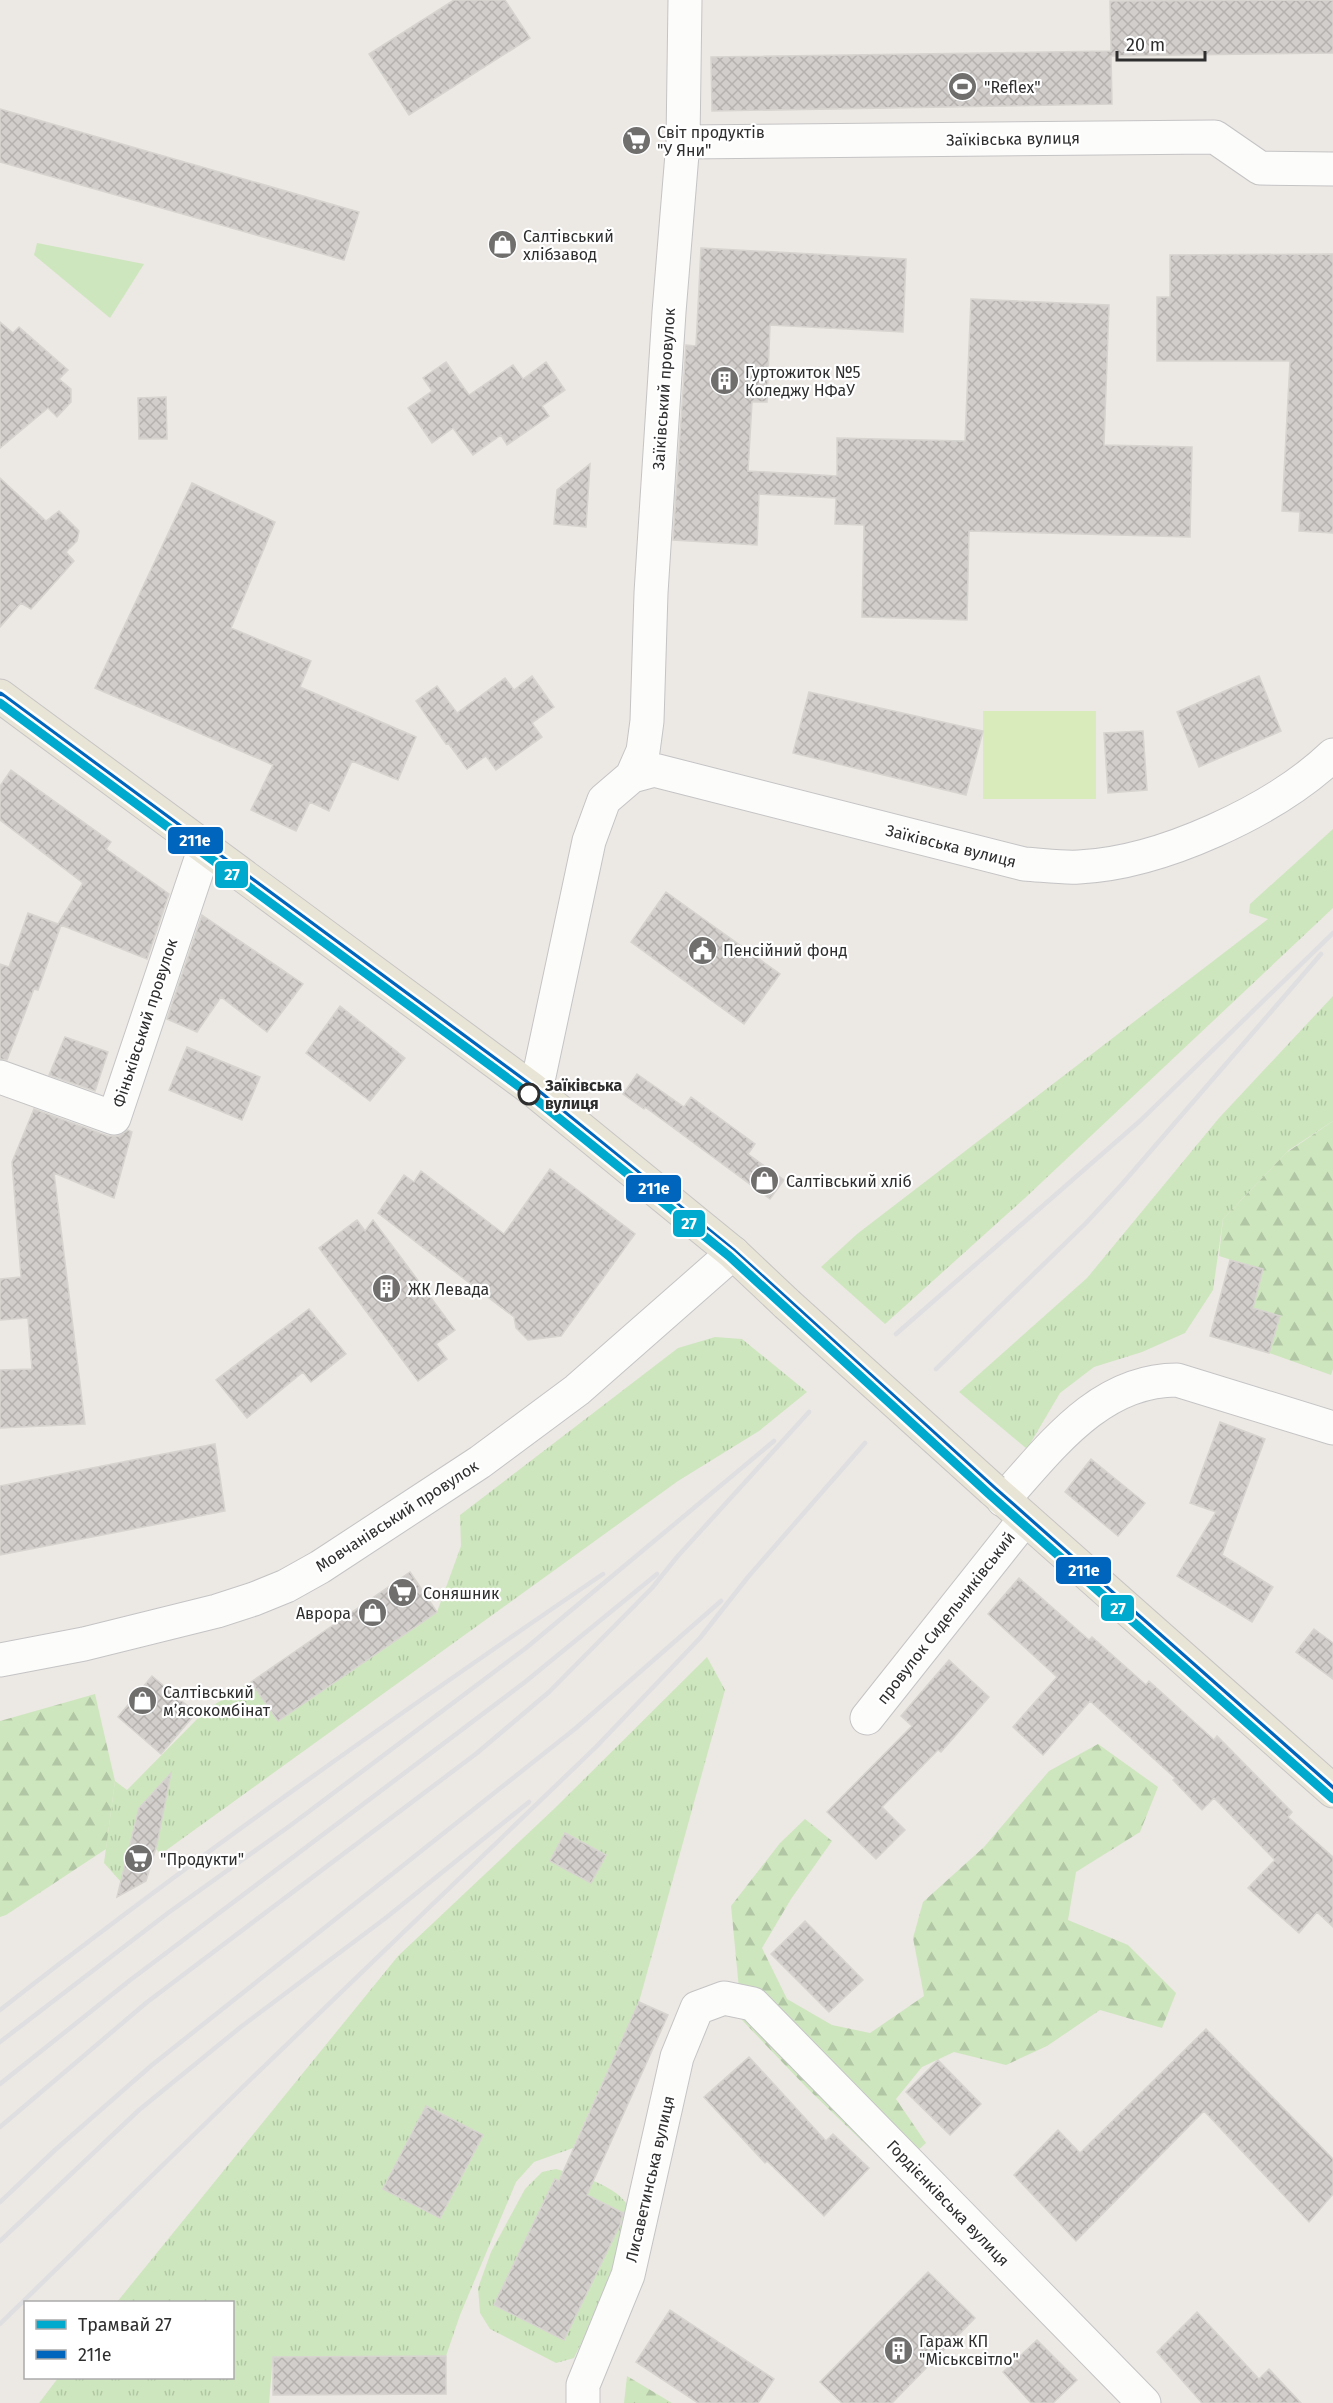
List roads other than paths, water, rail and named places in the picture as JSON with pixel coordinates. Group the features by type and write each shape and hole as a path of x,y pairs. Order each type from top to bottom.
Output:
{"main road":[{"path":"0,696 532,1089 733,1253 787,1305 1007,1503 1333,1791"}],"street":[{"name":"Заїківський провулок","path":"632,776 643,751 647,721 669,312 683,142 685,0"},
{"name":"Заїківська вулиця","path":"683,142 1215,137 1260,168 1333,169"},
{"name":"Заїківська вулиця","path":"632,776 654,770 1024,864 1080,867 1138,859 1203,835 1275,800 1320,768 1333,755"},
{"path":"532,1089 539,1076 589,841 604,800 632,776"},
{"name":"Фіньківський провулок","path":"0,1077 114,1118 205,848"},
{"name":"Мовчанівський провулок","path":"0,1660 84,1644 217,1611 286,1586 320,1567 480,1462 577,1390 733,1253"},
{"name":"провулок Сидельниківський","path":"867,1718 1007,1503 1055,1442 1098,1404 1126,1388 1157,1380 1177,1380 1333,1428"},
{"name":"Лисаветинська вулиця","path":"583,2403 583,2385 628,2275 677,2057 697,2008 724,1998 753,2004"},
{"name":"Гордієнківська вулиця","path":"753,2004 1144,2403"}],"railway":[{"path":"896,1334 1141,1120 1333,933"},
{"path":"936,1369 1086,1223 1321,954"},
{"path":"0,2127 146,2003 477,1753 549,1692 652,1588 677,1557 809,1412"},
{"path":"0,2042 168,1913 291,1825 526,1648 774,1441"},
{"path":"0,2324 596,1747 700,1638 748,1577 865,1443"},
{"path":"0,2010 73,1953 298,1787 603,1574"},
{"path":"0,2084 129,1981 525,1682 657,1574"},
{"path":"0,2202 55,2150 152,2065 576,1728 721,1601"},
{"path":"0,2241 139,2110 242,2026 387,1917 529,1802"}],"tram line":[{"name":"27","path":"0,703 529,1094 729,1256 989,1494 1333,1799"}],"place":[{"name":"\"Reflex\"","path":"963,87"},
{"name":"Світ продуктів \"У Яни\"","path":"636,141"},
{"name":"Салтівський хлібзавод","path":"502,245"},
{"name":"Гуртожиток №5 Коледжу НФаУ","path":"724,381"},
{"name":"Пенсійний фонд","path":"702,950"},
{"name":"Заїківська вулиця","path":"529,1094"},
{"name":"Салтівський хліб","path":"765,1181"},
{"name":"ЖК Левада","path":"387,1289"},
{"name":"Соняшник","path":"402,1593"},
{"name":"Аврора","path":"372,1613"},
{"name":"Салтівський мʼясокомбінат","path":"142,1701"},
{"name":"\"Продукти\"","path":"139,1859"},
{"name":"Гараж КП \"Міськсвітло\"","path":"898,2350"}]}
